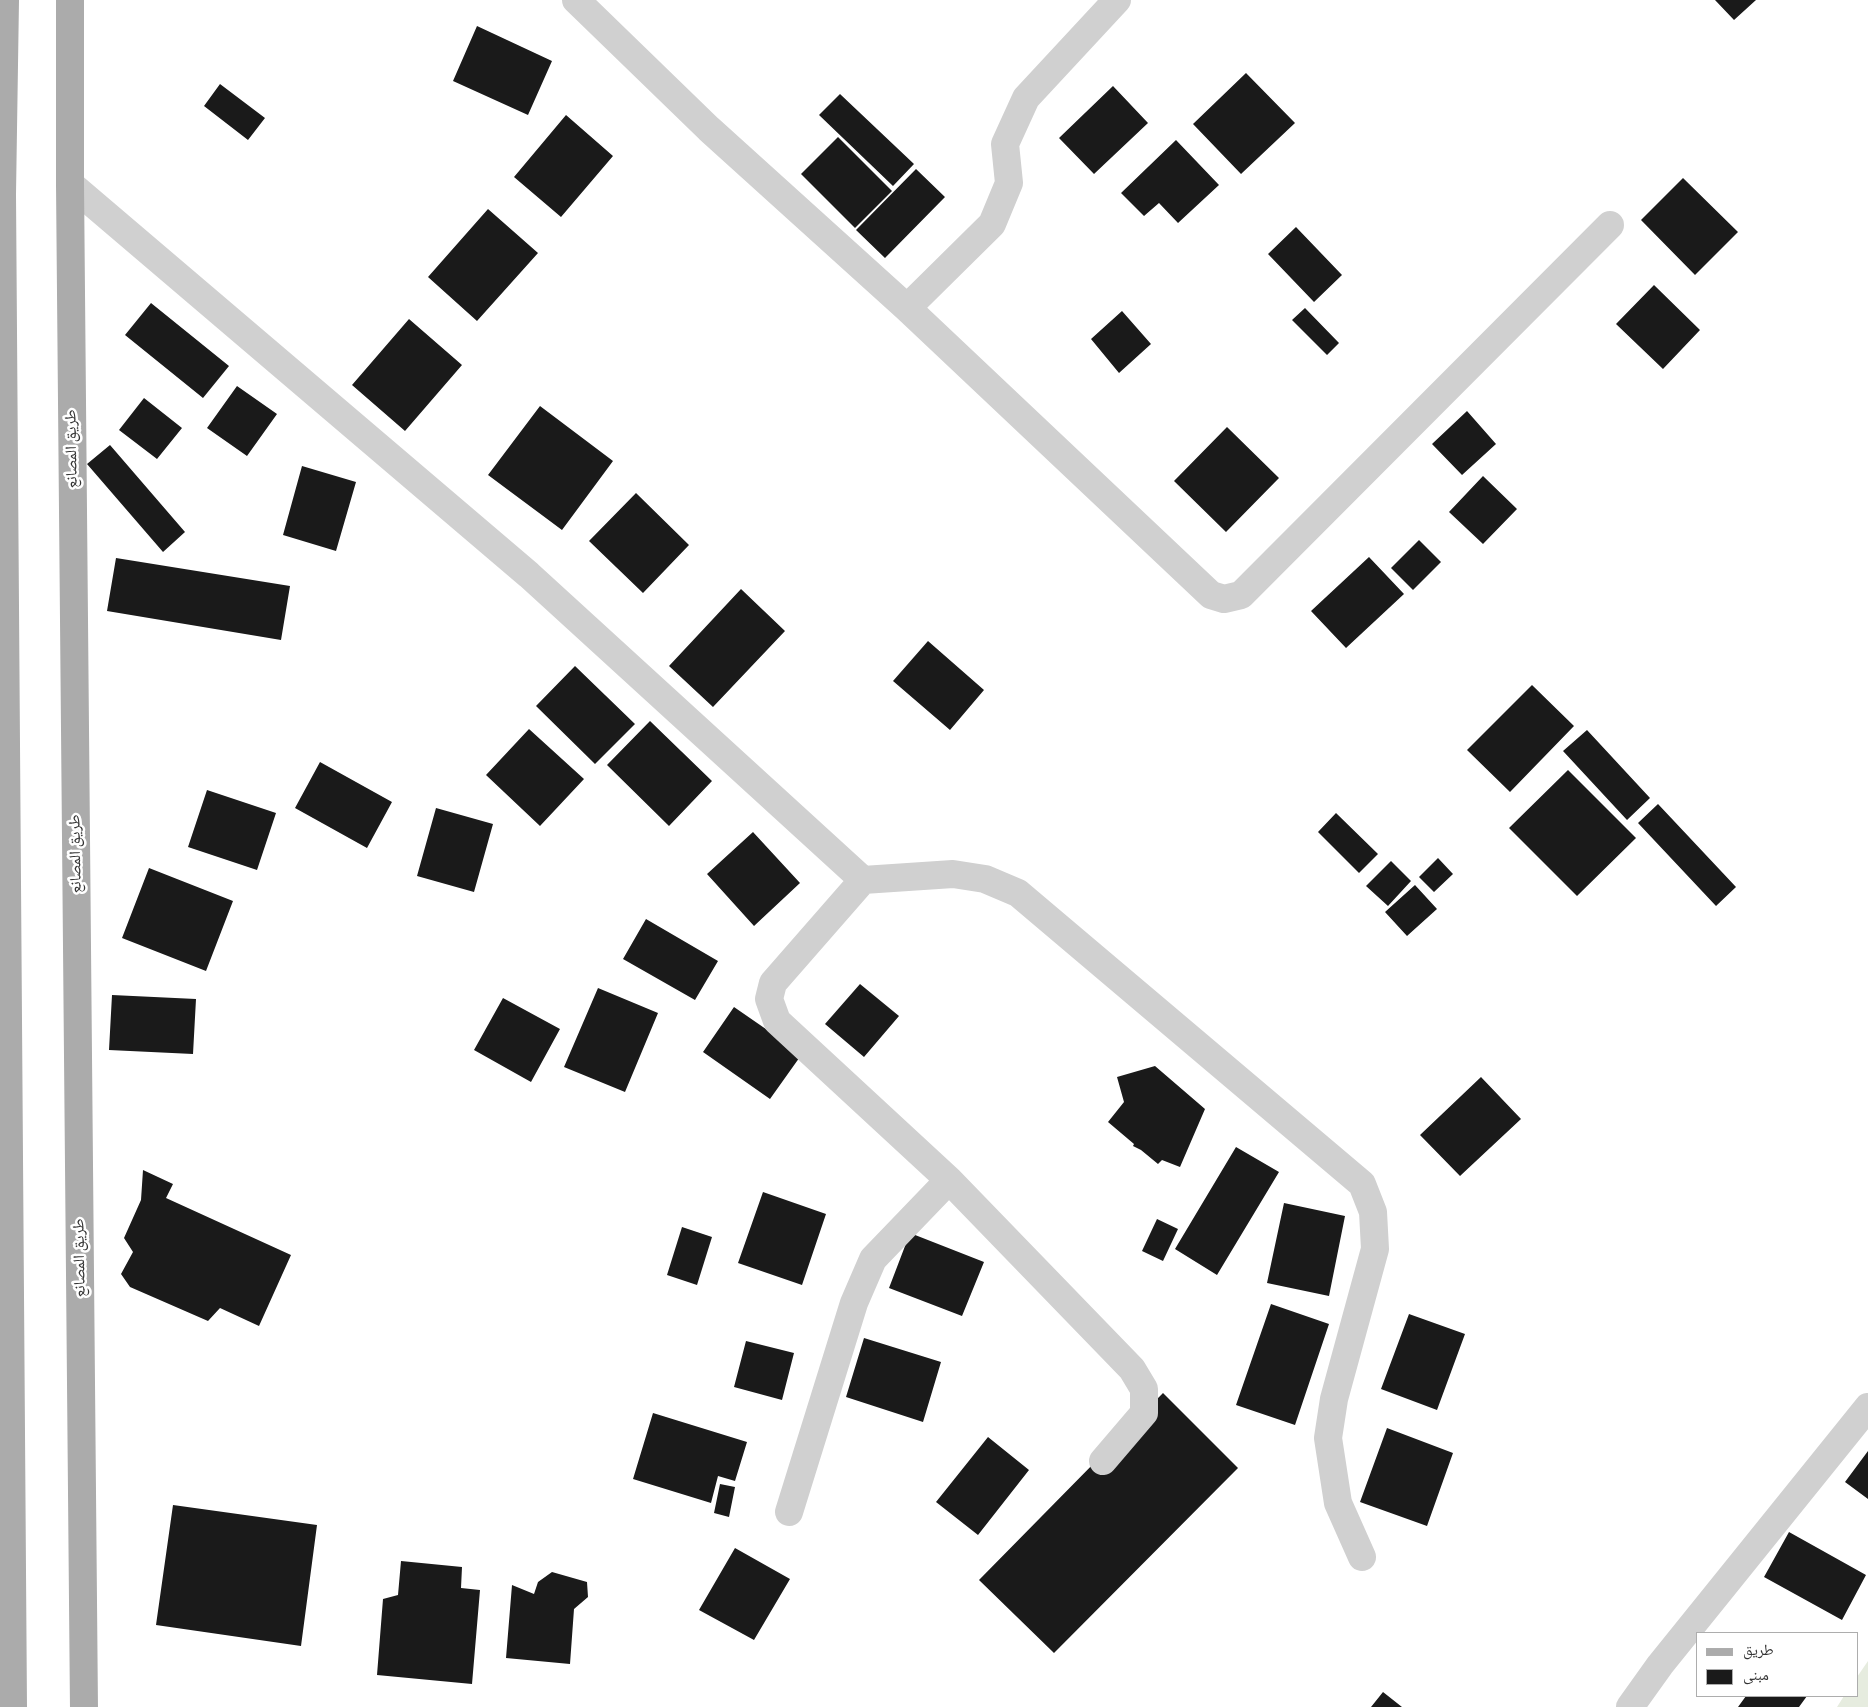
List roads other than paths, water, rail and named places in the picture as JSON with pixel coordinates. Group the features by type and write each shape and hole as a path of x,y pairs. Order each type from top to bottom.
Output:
{"main road":[{"path":"5,0 1,194 13,1707"},
{"name":"طريق المصانع","path":"70,0 70,184 84,1707"}],"street":[{"path":"576,0 708,129 908,308 1211,595 1224,599 1241,595 1610,226"},
{"path":"908,308 992,224 1009,183 1006,144 1026,98 1117,0"},
{"path":"70,184 529,575 863,880"},
{"path":"1103,1461 1144,1413 1144,1389 1132,1369 949,1180 777,1021 769,999 773,984 863,880 953,874 985,879 1018,894 1362,1184 1372,1212 1375,1249 1334,1399 1328,1438 1338,1504 1362,1557"},
{"path":"789,1512 854,1303 873,1259 949,1180"},
{"path":"1630,1707 1660,1665 1868,1407"}]}
